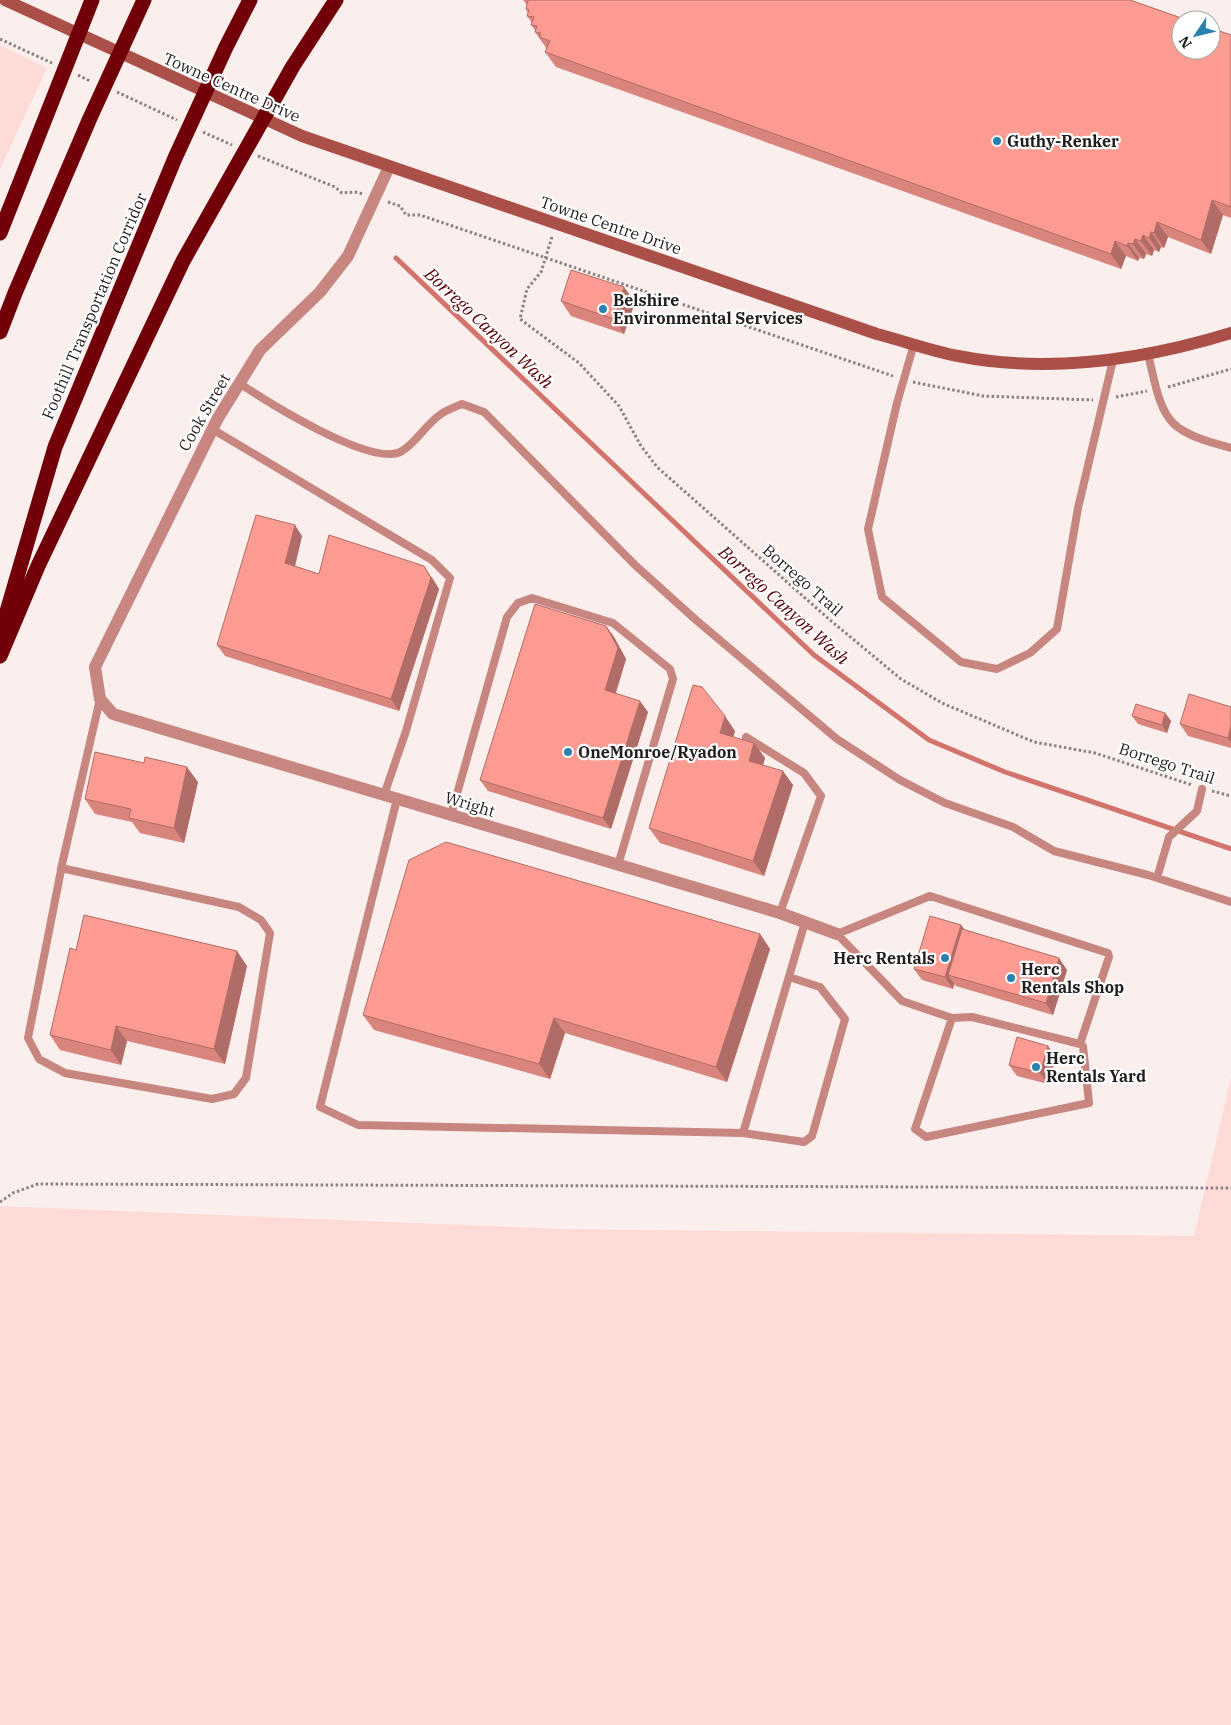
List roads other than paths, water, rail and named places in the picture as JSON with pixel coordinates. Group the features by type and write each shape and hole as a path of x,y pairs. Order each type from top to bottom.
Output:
{"highway":[{"path":"0,233 92,0"},
{"name":"Foothill Transportation Corridor","path":"0,637 54,447 175,158 226,47 250,0"},
{"path":"0,656 38,566 179,270 293,66 336,0"},
{"path":"0,332 14,293 142,4"}],"street":[{"name":"Towne Centre Drive","path":"4,0 302,136 877,334 958,356 1014,363 1056,364 1113,360 1148,355 1188,346 1231,332"},
{"name":"Cook Street","path":"100,699 95,667 212,429 260,350 320,292 348,256 389,167"},
{"name":"Wright","path":"100,699 113,714 780,913 837,934"}],"lane":[{"path":"914,344 897,403 868,529 882,597 961,662 997,669 1030,653 1057,629 1078,508 1113,360"},
{"path":"1148,355 1164,408 1174,424 1197,437 1231,448"},
{"path":"239,383 276,407 350,445 386,456 401,451 441,414 462,404 484,412 635,565 696,620 837,739 900,780 945,803 1013,827 1054,850 1157,878 1231,902"},
{"path":"212,429 432,560 450,578 406,731 320,1106 358,1125 743,1133 804,1142 812,1136 845,1019 820,987 789,977"},
{"path":"451,815 507,617 518,603 532,598 613,623 670,669 673,679 618,865"},
{"path":"61,868 239,907 262,920 270,933 246,1078 234,1094 212,1099 65,1073 39,1059 28,1038 61,868 100,699"},
{"path":"746,737 804,773 821,796 780,913"},
{"path":"1157,878 1168,837 1198,811 1202,788"},
{"path":"952,1018 915,1128 926,1137 1089,1103 1083,1046 972,1017 952,1018 902,1001 837,934 930,896 1108,953 1109,957 1080,1044"},
{"path":"743,1133 805,922"}],"waterway":[{"name":"Borrego Canyon Wash","path":"396,258 814,655 929,740 1005,772 1231,849"}],"place":[{"name":"Guthy-Renker","path":"997,141"},
{"name":"Belshire Environmental Services","path":"603,309"},
{"name":"OneMonroe/Ryadon","path":"568,752"},
{"name":"Herc Rentals","path":"945,958"},
{"name":"Herc Rentals Shop","path":"1011,978"},
{"name":"Herc Rentals Yard","path":"1036,1067"}]}
